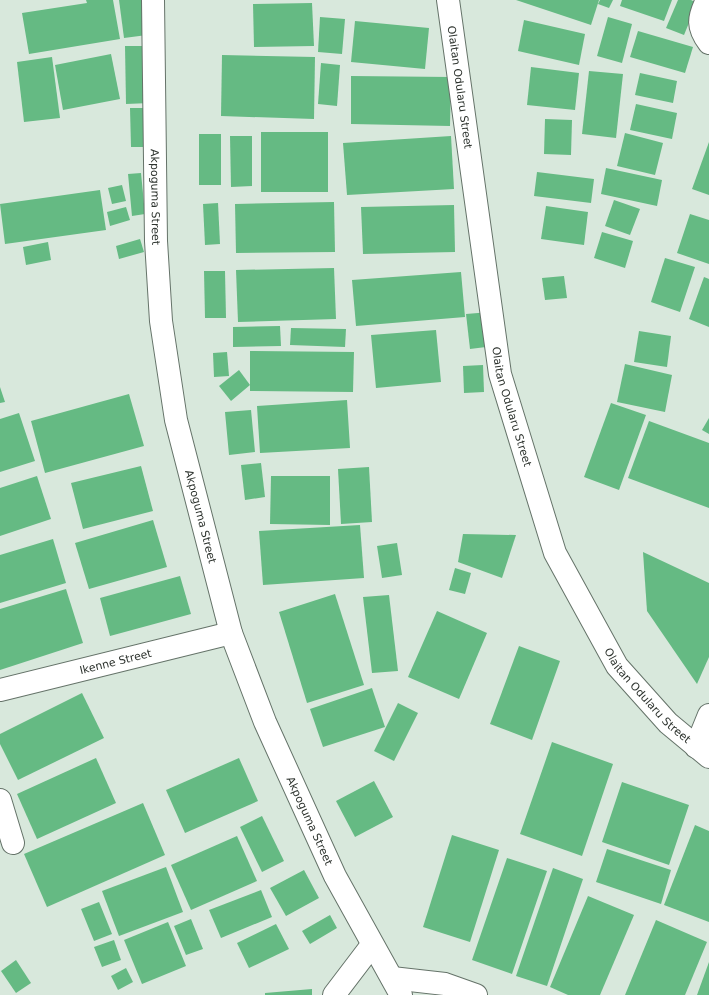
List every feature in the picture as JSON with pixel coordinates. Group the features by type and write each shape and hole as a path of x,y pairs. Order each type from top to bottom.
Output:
{"street":[{"name":"Akpoguma Street","path":"153,0 156,240 162,321 176,420 231,633 265,722 332,869 372,945 397,986"},
{"name":"Olaitan Odularu Street","path":"448,0 500,374 555,554 617,666 668,723 703,752"},
{"path":"705,37 701,11 707,0"},
{"name":"Ikenne Street","path":"0,690 231,633"},
{"path":"703,752 709,715"},
{"path":"0,800 13,843"},
{"path":"334,995 372,945"},
{"path":"397,986 445,984 476,995"}],"building":[{"path":"86,0 113,0 120,39 29,54 22,13 87,3"},
{"path":"119,0 142,0 147,35 124,38"},
{"path":"516,0 599,0 591,25"},
{"path":"600,0 613,0 609,8 598,4"},
{"path":"622,0 672,0 664,21 620,6"},
{"path":"678,0 691,0 697,3 684,35 666,28"},
{"path":"312,3 314,46 254,47 253,4"},
{"path":"320,17 345,19 342,54 318,52"},
{"path":"608,17 632,24 622,63 597,56"},
{"path":"524,20 585,34 579,65 518,51"},
{"path":"355,21 429,28 425,69 351,62"},
{"path":"638,31 693,47 685,73 630,57"},
{"path":"125,46 149,46 150,103 126,104"},
{"path":"111,54 120,99 63,110 55,65"},
{"path":"222,55 315,57 314,119 221,116"},
{"path":"52,57 60,118 24,122 17,62"},
{"path":"321,63 340,65 337,106 318,104"},
{"path":"531,67 579,73 575,110 527,105"},
{"path":"589,71 623,74 616,138 582,134"},
{"path":"640,73 677,81 673,103 635,95"},
{"path":"351,76 451,77 450,126 351,124"},
{"path":"636,104 677,113 672,139 630,130"},
{"path":"130,108 148,108 149,147 131,147"},
{"path":"545,119 572,120 571,155 544,154"},
{"path":"261,132 328,132 328,192 261,192"},
{"path":"625,133 663,143 655,175 617,166"},
{"path":"199,134 221,134 221,185 199,185"},
{"path":"230,136 252,136 252,186 231,187"},
{"path":"451,136 454,189 347,195 343,143"},
{"path":"709,142 709,195 692,189"},
{"path":"606,168 662,180 657,206 601,194"},
{"path":"537,172 594,179 591,203 534,196"},
{"path":"141,173 145,214 132,216 128,174"},
{"path":"122,185 126,201 112,204 108,188"},
{"path":"100,190 106,230 5,244 0,204"},
{"path":"614,200 640,209 630,235 605,226"},
{"path":"334,202 335,252 236,253 235,204"},
{"path":"218,203 220,244 205,245 203,204"},
{"path":"454,205 455,252 363,254 361,207"},
{"path":"546,206 588,212 584,245 541,239"},
{"path":"126,207 130,220 110,226 107,212"},
{"path":"690,214 709,220 709,264 677,253"},
{"path":"602,232 633,241 625,268 594,258"},
{"path":"140,239 144,252 119,259 116,246"},
{"path":"48,242 51,260 26,265 23,247"},
{"path":"665,258 695,267 680,312 651,302"},
{"path":"334,268 336,319 238,322 236,270"},
{"path":"204,271 225,271 226,318 205,318"},
{"path":"461,272 465,317 356,326 352,280"},
{"path":"564,276 567,298 545,300 542,278"},
{"path":"704,277 709,279 709,327 689,319"},
{"path":"490,312 494,346 470,349 466,314"},
{"path":"280,326 281,346 233,347 233,327"},
{"path":"291,328 346,329 345,347 290,345"},
{"path":"436,330 441,382 376,388 371,335"},
{"path":"639,331 671,336 667,367 634,362"},
{"path":"250,351 354,352 353,392 250,391"},
{"path":"227,352 229,376 214,377 213,353"},
{"path":"625,364 672,375 665,412 617,402"},
{"path":"483,365 484,392 464,393 463,366"},
{"path":"239,370 250,385 231,401 219,386"},
{"path":"0,387 5,402 0,403"},
{"path":"129,394 144,446 45,473 31,421"},
{"path":"347,400 350,448 260,453 257,406"},
{"path":"611,403 646,415 619,490 584,477"},
{"path":"251,410 255,452 229,455 225,412"},
{"path":"19,413 35,461 0,472 0,419"},
{"path":"709,418 709,434 702,430"},
{"path":"649,421 709,443 709,508 628,478"},
{"path":"261,463 265,497 245,500 241,465"},
{"path":"141,466 153,511 83,529 71,483"},
{"path":"369,467 372,522 341,524 338,469"},
{"path":"37,476 51,519 0,536 0,488"},
{"path":"271,476 330,476 330,525 270,524"},
{"path":"153,520 167,567 89,589 75,543"},
{"path":"360,525 364,578 263,585 259,531"},
{"path":"463,534 516,535 502,578 458,562"},
{"path":"53,539 66,583 0,603 0,555"},
{"path":"397,543 402,575 382,578 377,546"},
{"path":"643,552 709,583 709,657 697,684 647,611"},
{"path":"455,568 471,573 465,594 449,590"},
{"path":"180,576 191,614 110,636 100,598"},
{"path":"66,589 83,643 0,670 0,609"},
{"path":"335,594 364,685 307,703 279,612"},
{"path":"389,595 398,671 372,673 363,597"},
{"path":"437,611 487,633 459,699 408,677"},
{"path":"519,646 560,661 532,740 490,724"},
{"path":"372,688 385,727 323,747 310,709"},
{"path":"82,693 104,738 18,780 0,744 0,734"},
{"path":"398,703 418,713 394,761 374,751"},
{"path":"552,742 613,764 582,856 520,834"},
{"path":"96,758 116,803 37,839 17,794"},
{"path":"239,758 258,801 185,833 166,790"},
{"path":"374,781 393,817 355,837 336,801"},
{"path":"622,782 689,805 669,865 602,842"},
{"path":"143,803 165,855 47,907 24,854"},
{"path":"262,816 284,861 262,872 240,827"},
{"path":"695,825 709,831 709,922 664,905"},
{"path":"452,835 499,850 470,942 423,927"},
{"path":"237,836 257,881 191,910 171,865"},
{"path":"607,849 671,870 661,904 596,882"},
{"path":"507,858 547,871 512,974 472,960"},
{"path":"166,867 183,912 119,936 102,891"},
{"path":"553,868 583,879 547,986 516,976"},
{"path":"304,870 319,898 286,916 270,888"},
{"path":"261,890 272,917 221,938 209,910"},
{"path":"588,896 634,915 600,995 568,995 550,987"},
{"path":"99,902 112,934 94,941 81,909"},
{"path":"330,915 337,928 310,944 302,931"},
{"path":"191,919 203,949 186,955 174,926"},
{"path":"656,920 707,942 685,995 625,995"},
{"path":"168,922 186,966 142,984 124,940"},
{"path":"276,924 289,949 249,968 237,943"},
{"path":"114,940 121,960 102,967 94,947"},
{"path":"16,960 31,983 16,993 1,971"},
{"path":"709,962 709,995 697,995"},
{"path":"126,968 133,982 118,990 111,976"},
{"path":"312,989 312,995 265,995 265,993"}]}
